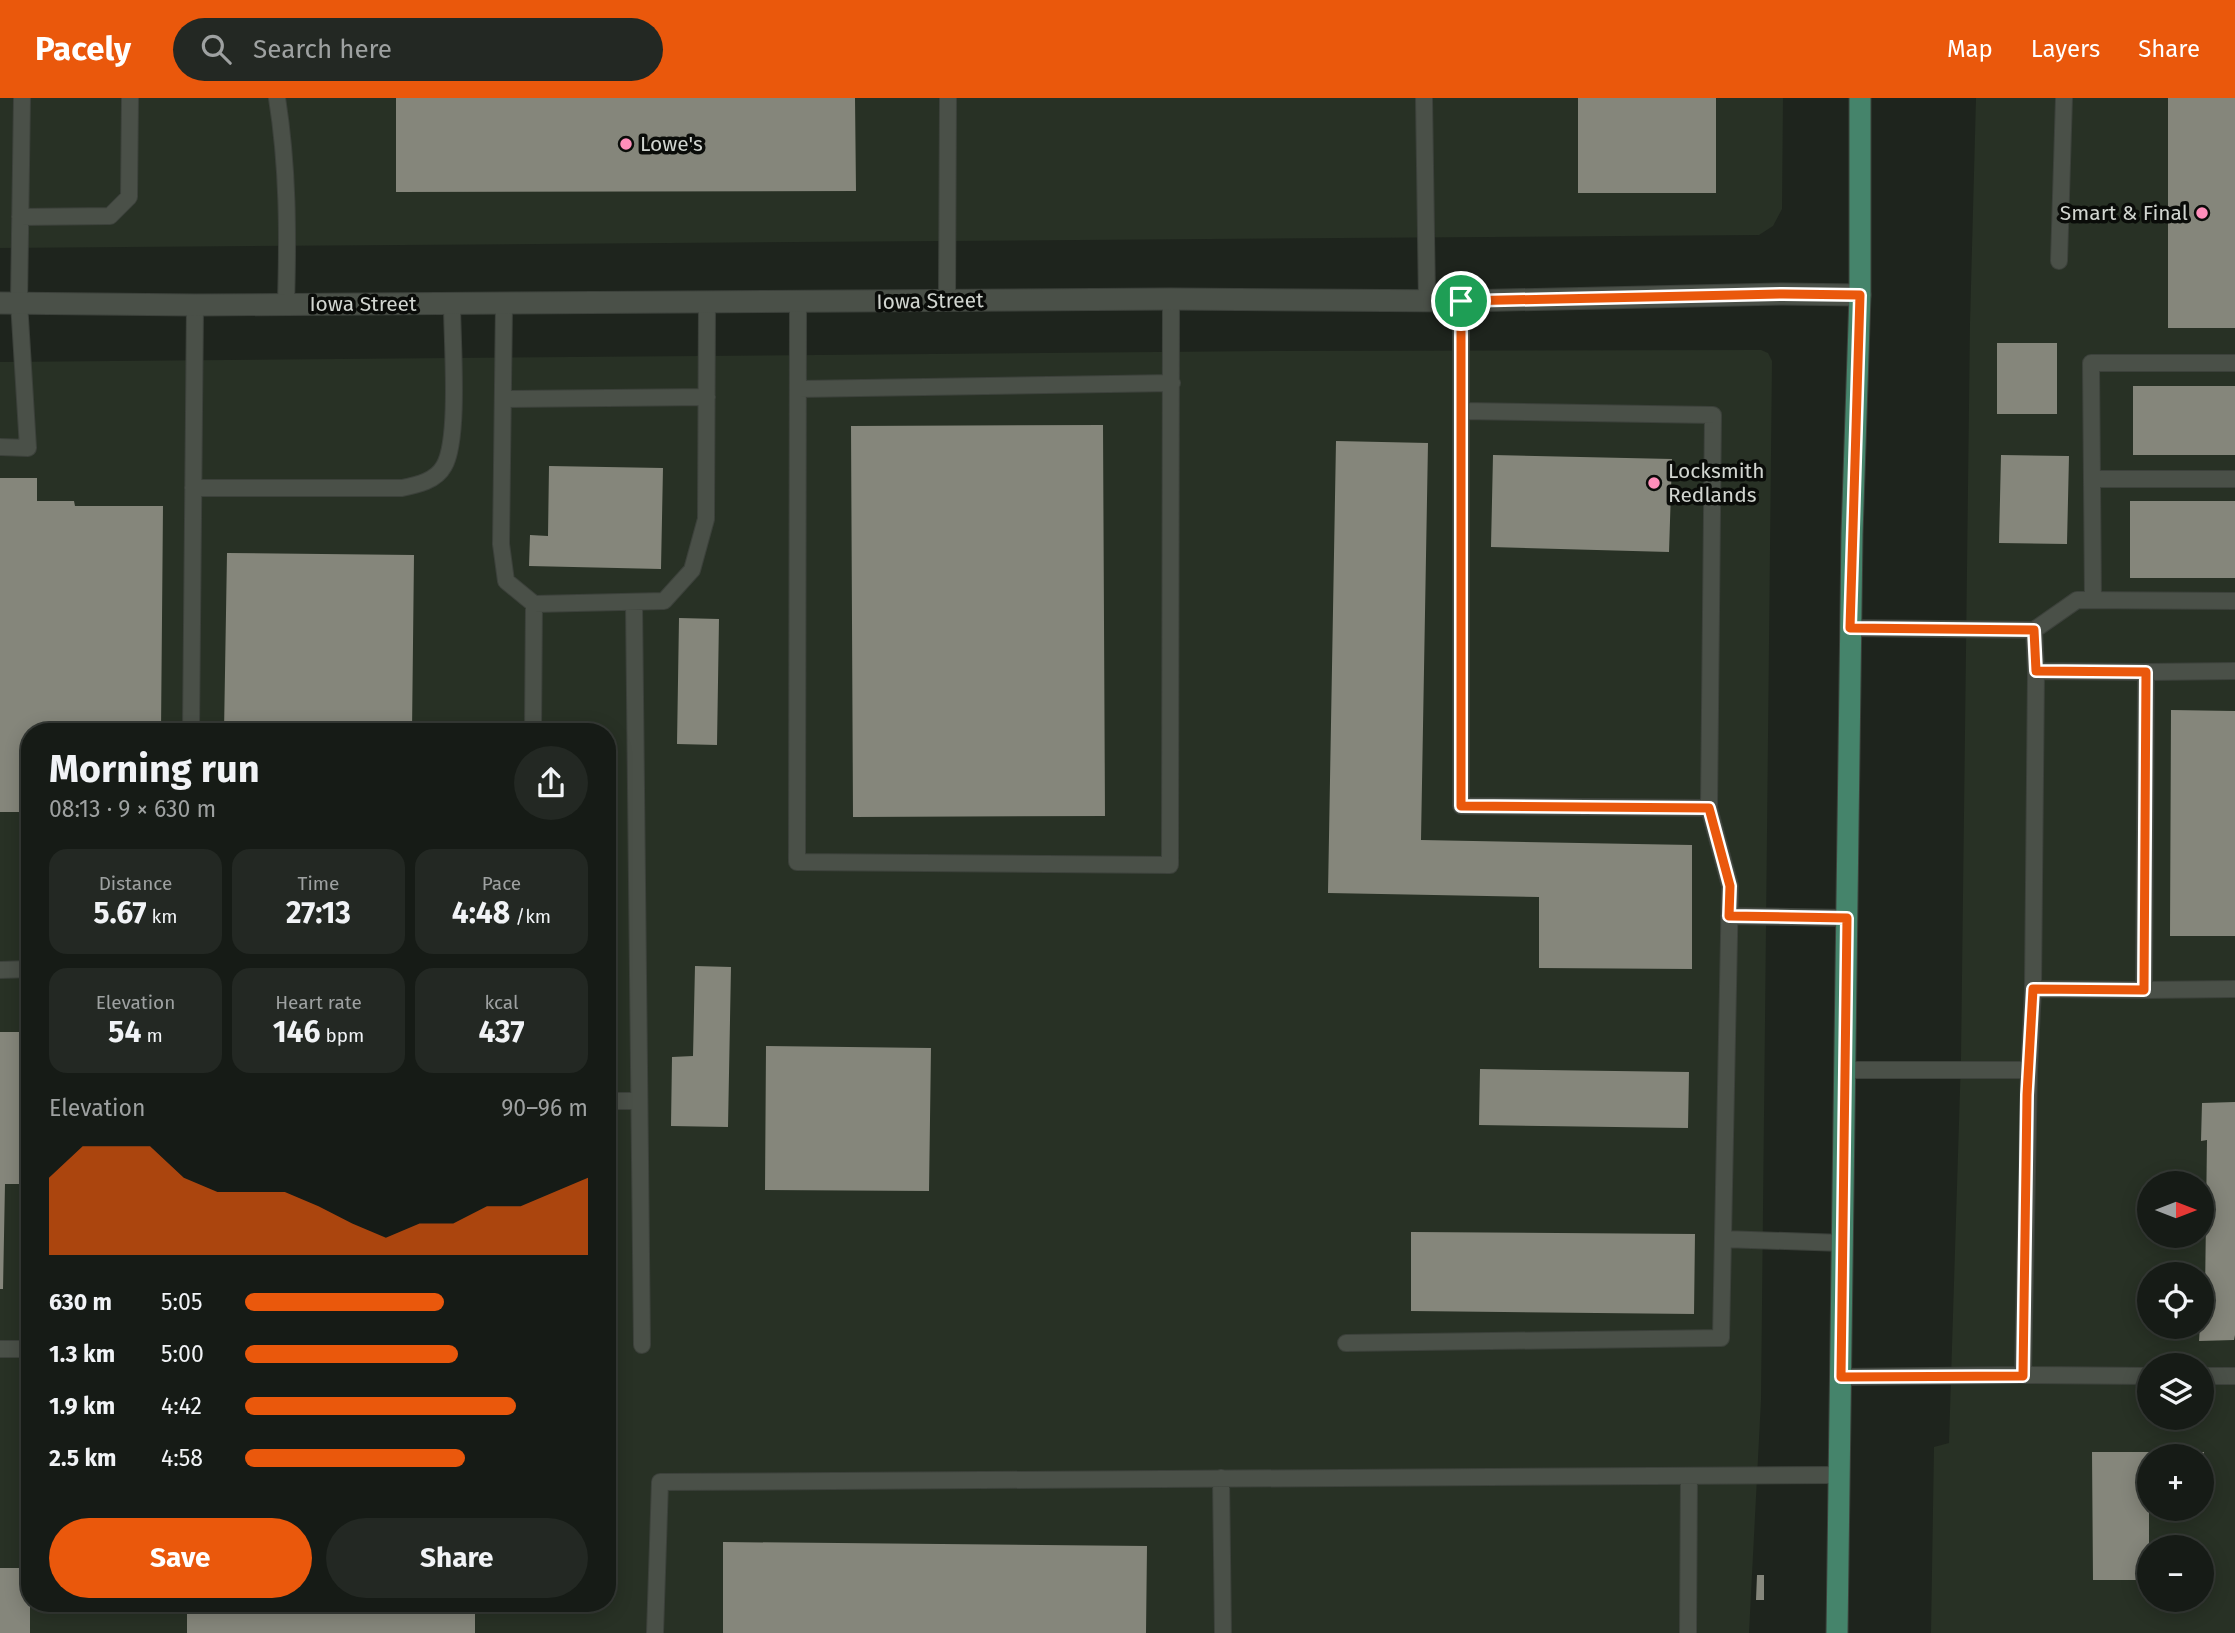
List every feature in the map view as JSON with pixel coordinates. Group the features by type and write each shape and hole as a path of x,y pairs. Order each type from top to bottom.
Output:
{"main road":[{"path":"1837,1633 1850,628 1860,295 1860,98"}],"street":[{"name":"Iowa Street","path":"9,302 504,305 1171,299 1461,301 1783,294 1860,295"}],"lane":[{"path":"0,447 28,448 9,302 20,217 22,98"},
{"path":"20,217 110,216 129,197 130,98"},
{"path":"276,98 285,151 288,239 286,303"},
{"path":"947,301 945,167 948,98"},
{"path":"1423,98 1427,301"},
{"path":"2059,261 2064,98"},
{"path":"799,302 797,862 1170,865 1171,299"},
{"path":"1461,301 1461,806 1709,808"},
{"path":"504,305 501,544 506,581 534,604 634,603 664,601 692,570 706,519 707,302"},
{"path":"193,488 402,488 422,485 443,469 453,445 452,304"},
{"path":"191,723 195,305"},
{"path":"2093,600 2091,363 2235,362"},
{"path":"799,389 1172,383"},
{"path":"503,399 708,397"},
{"path":"1346,1343 1721,1338 1730,886 1709,808 1713,415 1462,411"},
{"path":"2092,479 2235,479"},
{"path":"1850,628 2034,630 2077,600 2235,601"},
{"path":"634,603 642,1345"},
{"path":"533,723 534,604"},
{"path":"2023,1376 2033,989 2036,671 2034,630"},
{"path":"2036,671 2235,671"},
{"path":"2144,990 2146,672"},
{"path":"1729,916 1847,918"},
{"path":"0,970 21,969"},
{"path":"2033,989 2235,989"},
{"path":"1844,1070 2029,1070"},
{"path":"616,1101 639,1101"},
{"path":"1723,1239 1843,1243"},
{"path":"0,1349 21,1349"},
{"path":"1841,1377 2137,1376"},
{"path":"2214,1376 2235,1376"},
{"path":"655,1633 660,1482 1839,1475"},
{"path":"1689,1476 1689,1633"},
{"path":"1222,1478 1223,1633"}],"shaded area":[{"path":"0,98 1783,98 1782,209 1773,226 1759,235 0,248"},
{"path":"1976,98 2235,98 2235,1633 1931,1633 1934,1447 1949,1443 1961,1058 1970,323"},
{"path":"1761,350 1768,353 1772,361 1761,1400 1749,1633 0,1633 0,362 1269,351"}],"building":[{"name":"Lowe's","path":"396,98 855,98 856,191 396,192"},
{"path":"1578,98 1716,98 1716,193 1578,193"},
{"name":"Smart & Final","path":"2168,98 2235,98 2235,328 2168,328"},
{"path":"1997,343 2057,343 2057,414 1997,414"},
{"path":"2133,386 2235,386 2235,455 2133,455"},
{"path":"1103,425 1105,816 853,817 851,426"},
{"path":"1336,441 1428,443 1421,840 1692,845 1692,969 1539,968 1539,897 1328,893"},
{"path":"1493,455 1672,459 1669,552 1491,547"},
{"path":"2001,455 2069,456 2067,544 1999,543"},
{"path":"549,466 663,468 661,569 529,566 530,535 548,536"},
{"path":"0,478 37,478 37,501 74,501 75,506 163,506 161,723 21,723 21,812 0,812"},
{"path":"2130,501 2235,501 2235,578 2130,578"},
{"path":"227,553 414,555 412,723 224,723"},
{"path":"679,618 719,619 717,745 677,744"},
{"path":"2171,710 2235,711 2235,936 2170,936"},
{"path":"695,966 731,967 728,1127 671,1126 672,1057 693,1056"},
{"path":"0,1032 21,1032 21,1184 5,1184 3,1289 0,1289"},
{"path":"766,1046 931,1048 929,1191 765,1190"},
{"path":"1480,1069 1689,1072 1688,1128 1479,1125"},
{"path":"2235,1102 2234,1340 2199,1341 2214,1339 2214,1262 2205,1262 2206,1248 2214,1248 2214,1171 2207,1171 2207,1140 2201,1141 2202,1103"},
{"path":"1411,1232 1695,1234 1694,1314 1411,1311"},
{"path":"2092,1452 2137,1452 2137,1521 2149,1521 2149,1535 2137,1535 2137,1580 2093,1580"},
{"path":"723,1542 1147,1546 1146,1633 723,1633"},
{"path":"0,1568 21,1568 21,1612 30,1612 30,1633 0,1633"},
{"path":"1757,1575 1764,1575 1764,1600 1756,1600"},
{"path":"187,1612 475,1612 475,1633 187,1633"}],"place":[{"name":"Lowe's","path":"626,144"},
{"name":"Smart & Final","path":"2202,213"},
{"name":"Locksmith Redlands","path":"1654,483"}],"route":[{"path":"1783,294 1860,295 1850,628 2034,630 2036,671 2146,672 2144,990 2033,989 2027,1095 2023,1376 1841,1377 1847,918 1729,916 1730,886 1709,808 1461,806 1461,301 1783,294"}]}
